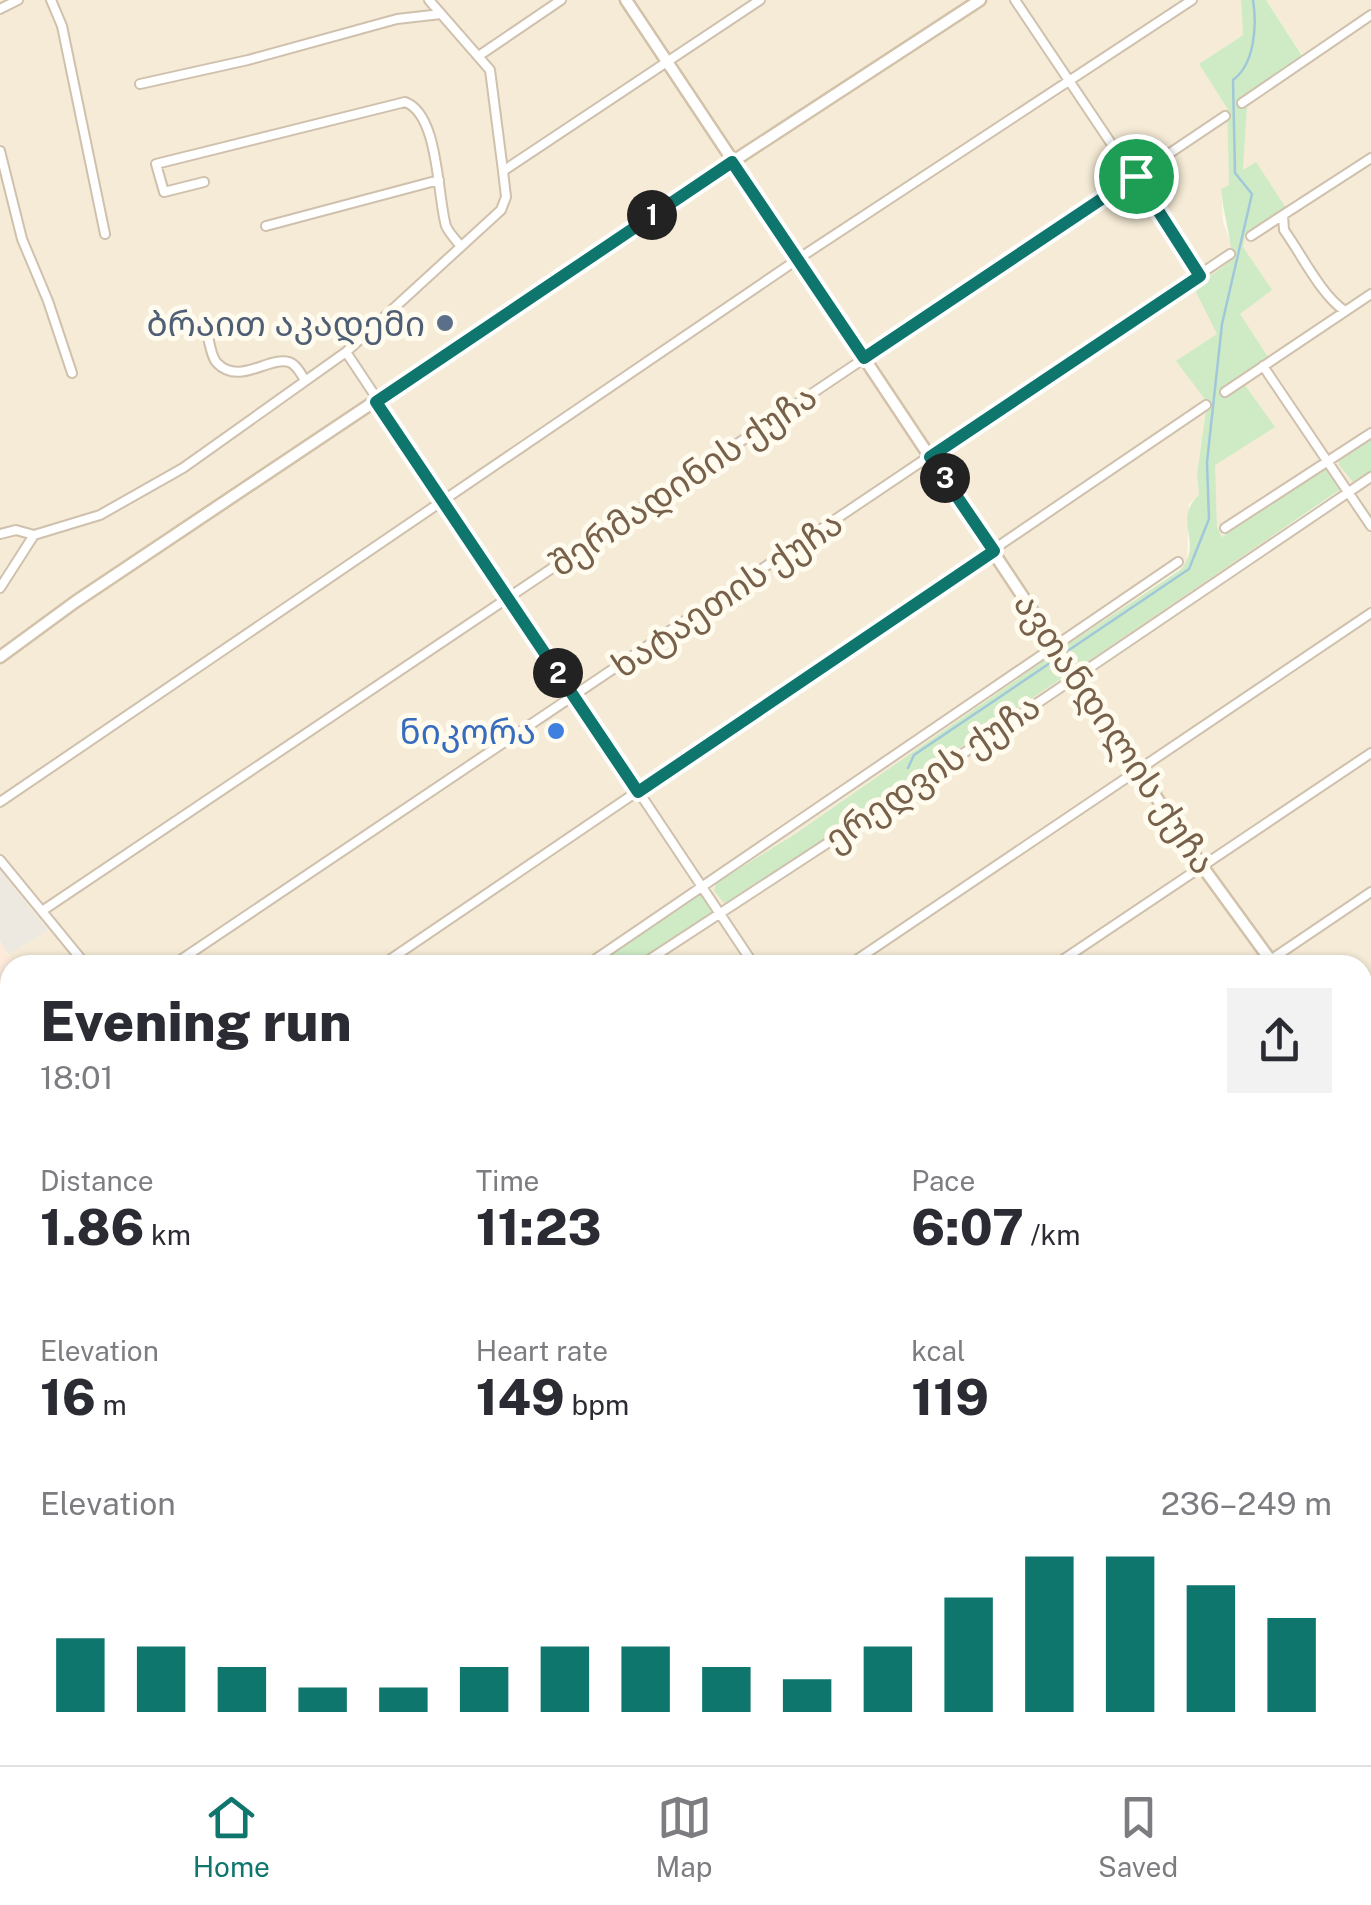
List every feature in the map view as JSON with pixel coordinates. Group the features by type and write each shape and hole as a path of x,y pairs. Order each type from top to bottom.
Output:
{"street":[{"path":"0,10 18,0"},
{"path":"50,0 62,26 105,234"},
{"path":"0,534 16,530 34,536 100,515 183,468 346,352 501,210 506,198 490,70 428,0"},
{"path":"480,55 561,0"},
{"name":"ავთანდილის ქუჩა","path":"626,0 1263,955"},
{"path":"502,171 760,0"},
{"path":"0,656 732,162 980,0"},
{"path":"1016,0 1200,276"},
{"path":"0,802 797,260 1192,0"},
{"path":"140,84 248,60 397,19 442,14"},
{"path":"1242,103 1371,15"},
{"path":"204,182 164,192 156,164 405,102 414,105 424,120 447,230 460,245"},
{"name":"შერმადინის ქუჩა","path":"42,911 1225,116"},
{"path":"0,151 22,239 72,373"},
{"path":"1251,236 1371,158"},
{"path":"266,226 439,180"},
{"path":"1283,216 1284,230 1318,278 1325,295 1345,311"},
{"name":"ხატაეთის ქუჩა","path":"188,955 1230,254"},
{"path":"1225,392 1371,294"},
{"path":"207,332 220,366 240,372 284,360 293,363 305,380"},
{"path":"346,352 747,955"},
{"path":"1263,366 1371,526"},
{"path":"397,955 1206,405"},
{"path":"1225,528 1371,433"},
{"name":"ერედვის ქუჩა","path":"656,955 918,784 1371,477"},
{"path":"0,588 34,536"},
{"name":"ერედვის ქუჩა","path":"601,955 1178,562"},
{"path":"865,955 1371,613"},
{"path":"1070,955 1371,753"},
{"path":"0,860 78,955"},
{"path":"1280,955 1371,892"}],"shaded area":[{"path":"0,0 1241,0 1243,35 1199,64 1227,108 1229,185 1221,189 1223,222 1232,260 1207,400 1197,474 1199,496 1189,504 1187,563 1068,645 1305,516 1341,489 1327,469 1222,537 1217,527 1214,465 1274,427 1245,385 1235,392 1230,385 1243,247 1257,163 1243,170 1247,109 1242,98 1303,56 1266,0 1371,0 1371,439 1339,461 1353,482 1371,471 1371,955 652,955 664,947 698,894 611,955 9,955 48,930 0,870","holes":["1055,653 1067,675 741,896 725,903 715,891 717,883 795,834"]},
{"path":"0,870 48,930 9,955 0,941"},
{"path":"0,941 9,955 0,955"}],"green space":[{"path":"1241,0 1266,0 1303,57 1242,98 1247,108 1243,170 1256,162 1286,208 1245,235 1243,247 1272,290 1240,314 1268,357 1230,385 1235,392 1245,385 1275,427 1215,465 1217,527 1222,537 1327,468 1341,489 1081,666 1067,645 1180,570 1190,551 1188,514 1199,495 1197,474 1207,402 1176,361 1217,334 1194,288 1232,260 1221,189 1229,185 1227,108 1199,64 1243,35"},
{"path":"1371,439 1371,471 1353,482 1339,461"},
{"path":"1055,653 1068,674 741,896 724,903 714,891 716,883 795,834"},
{"path":"698,894 702,895 712,914 651,955 611,955"}],"waterway":[{"path":"1069,650 1189,569 1209,519 1207,462 1222,324 1252,194 1235,173 1233,80 1250,54 1255,21 1253,0"},
{"path":"908,768 914,755 1056,659"}],"place":[{"name":"ბრაით აკადემი","path":"445,323"},
{"name":"ნიკორა","path":"556,731"}],"route":[{"path":"732,162 864,358 1136,176 1200,276 930,457 994,551 638,792 376,402 732,162"}]}
